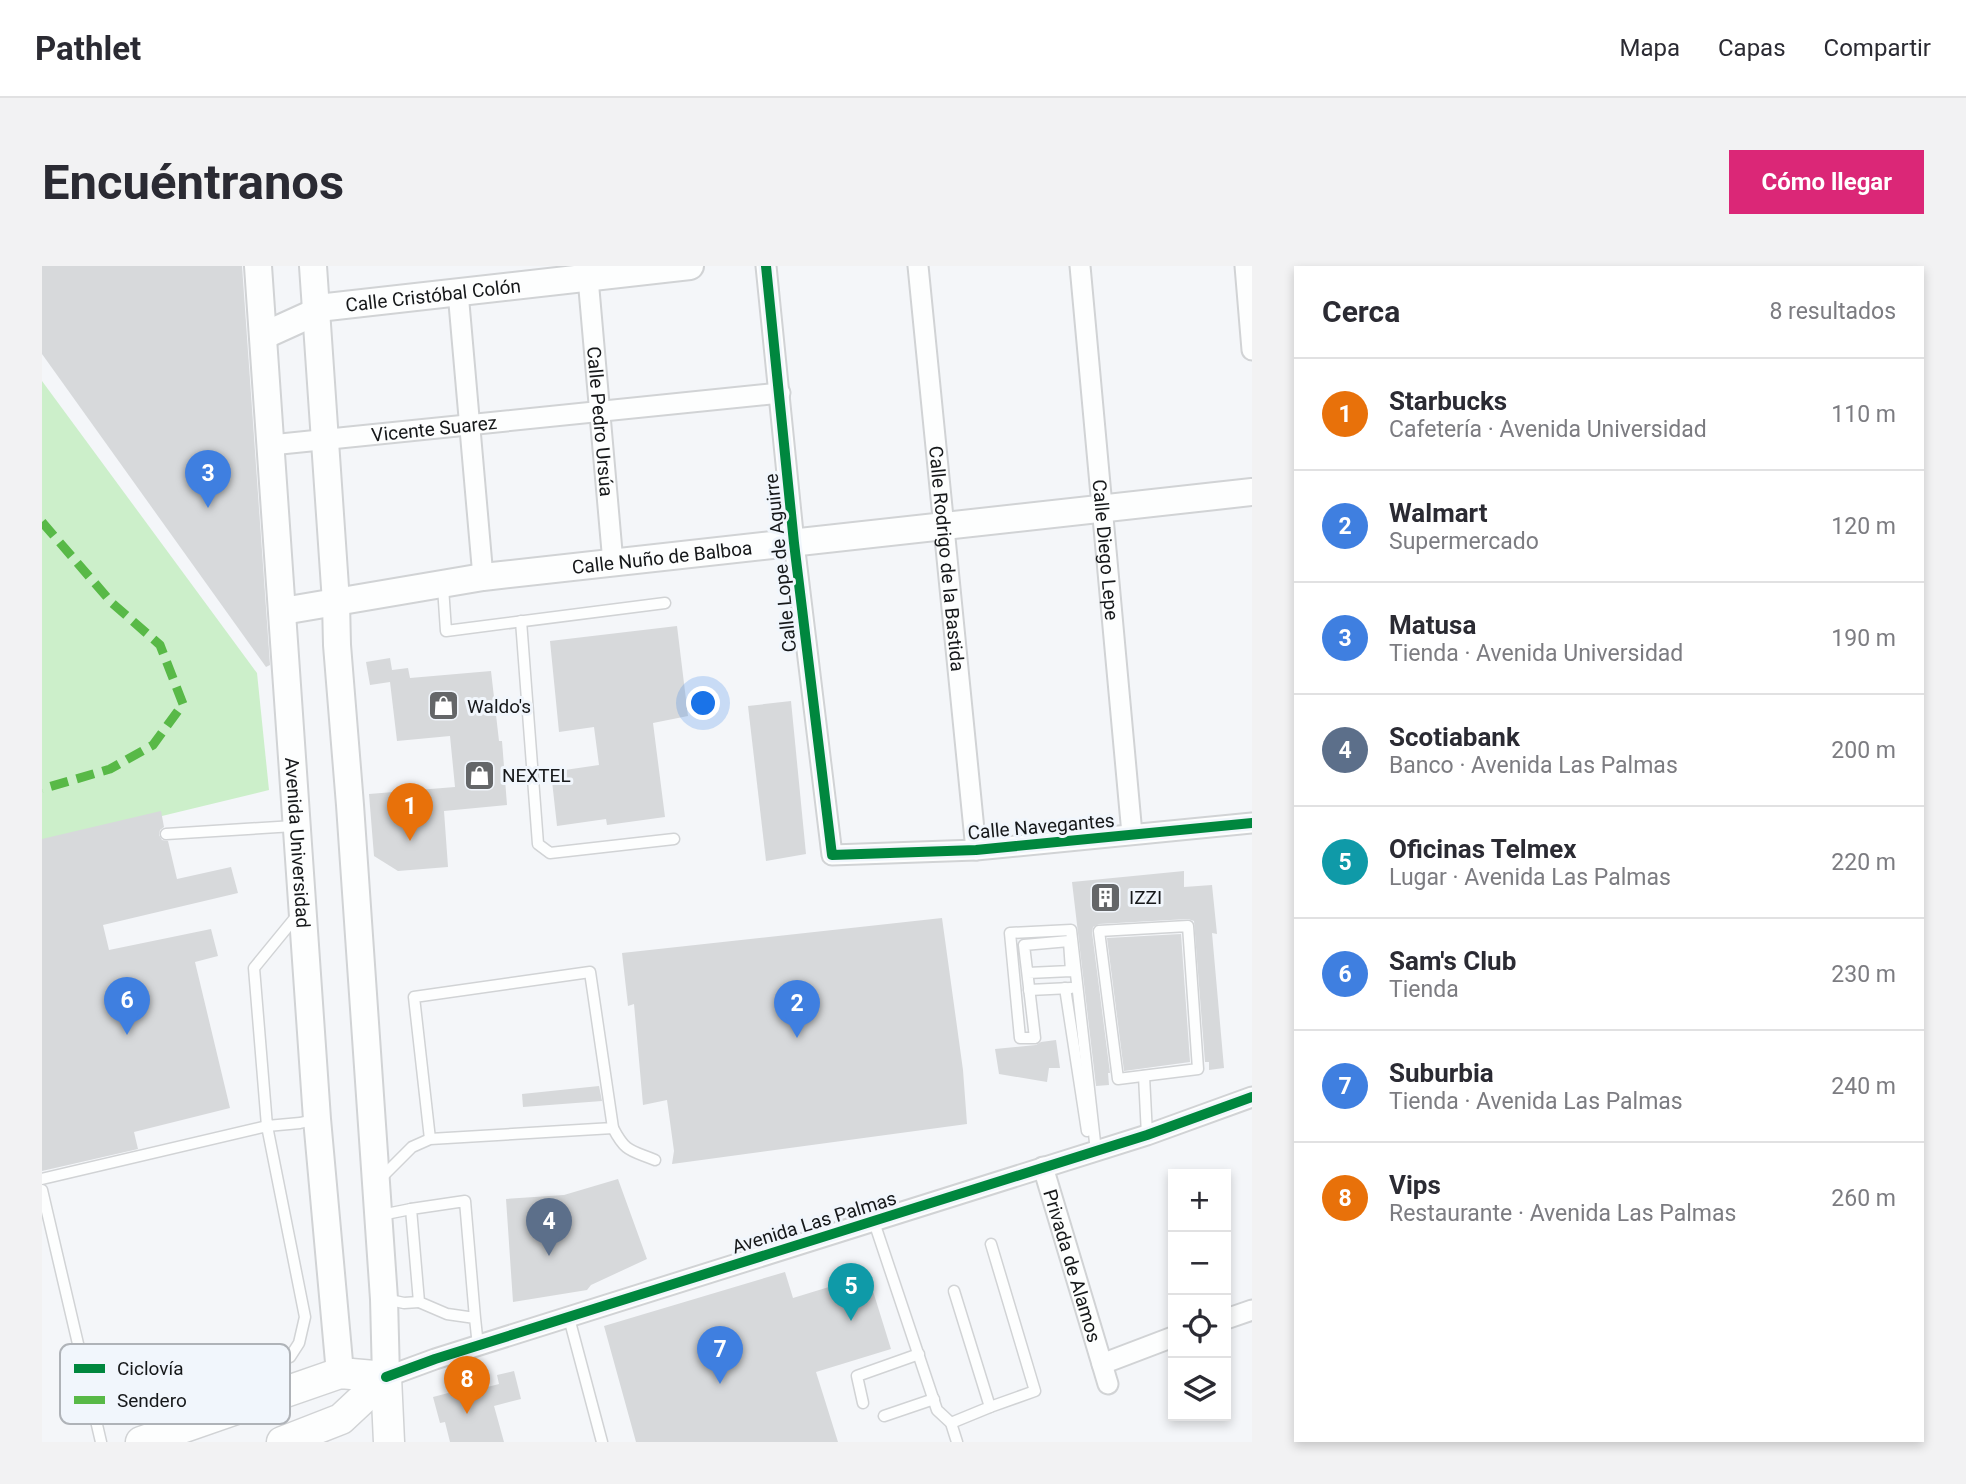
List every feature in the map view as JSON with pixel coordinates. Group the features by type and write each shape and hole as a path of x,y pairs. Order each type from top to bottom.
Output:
{"main road":[{"name":"Avenida Universidad","path":"258,266 317,1119 340,1373 342,1431"},
{"path":"313,266 314,312 326,440 338,671 350,805 384,1299 390,1442"},
{"name":"Calle Cristóbal Colón","path":"263,336 327,307 690,266"},
{"name":"Calle Nuño de Balboa","path":"283,611 483,577 1252,492"},
{"path":"290,1390 340,1373 386,1377"},
{"path":"282,1442 342,1431 386,1377"},
{"path":"141,1442 193,1424"}],"street":[{"name":"Calle Lope de Aguirre","path":"766,266 794,543 832,855"},
{"name":"Calle Rodrigo de la Bastida","path":"918,266 976,850"},
{"name":"Calle Diego Lepe","path":"1080,266 1132,834"},
{"path":"1245,266 1252,350"},
{"name":"Calle Pedro Ursúa","path":"588,278 612,563"},
{"path":"458,292 483,577"},
{"name":"Vicente Suarez","path":"271,446 780,393"},
{"name":"Calle Navegantes","path":"832,855 976,850 1252,823"},
{"name":"Avenida Las Palmas","path":"386,1377 1147,1135 1252,1097"},
{"name":"Privada de Alamos","path":"1043,1167 1108,1384"},
{"path":"1231,1317 1252,1310"},
{"name":"Privada de Alamos","path":"1102,1364 1168,1339"}],"lane":[{"path":"443,584 446,631 666,603"},
{"path":"521,621 538,844 550,853 674,839"},
{"path":"166,834 298,825"},
{"path":"290,1357 299,1343 305,1317 267,1126 254,968 304,907"},
{"path":"1188,926 1198,1069 1144,1076 1118,1079 1099,931 1188,926"},
{"path":"1028,973 1071,971 1069,941 1024,945 1035,1038 1020,1038 1010,933 1070,930 1070,988 1093,1151"},
{"path":"430,1139 414,997 590,972 613,1128 622,1144 631,1151 655,1160"},
{"path":"1030,990 1070,988"},
{"path":"1144,1076 1147,1135"},
{"path":"42,1179 267,1126 317,1119"},
{"path":"376,1184 412,1147 430,1139 613,1128"},
{"path":"42,1190 77,1344"},
{"path":"378,1216 465,1201 478,1346"},
{"path":"411,1209 419,1302"},
{"path":"874,1223 937,1410 951,1423 957,1442"},
{"path":"951,1423 1035,1391 991,1244"},
{"path":"954,1292 990,1407"},
{"path":"384,1299 404,1303 419,1302 447,1314 475,1318"},
{"path":"569,1318 602,1442"},
{"path":"863,1403 857,1376 919,1354"},
{"path":"884,1416 934,1399"},
{"path":"96,1424 101,1442"}],"green space":[{"path":"42,381 257,673 269,790 42,845"}],"building":[{"path":"42,266 242,266 270,665 266,667 42,354"},
{"path":"677,626 688,716 653,723 665,817 607,825 606,819 557,826 551,772 599,765 594,727 559,732 550,641"},
{"path":"390,658 392,670 408,668 410,678 491,671 499,741 502,741 507,805 444,811 448,867 398,871 374,856 369,794 455,787 450,736 397,741 390,682 370,685 366,662"},
{"path":"791,701 806,854 766,861 748,706"},
{"path":"161,811 164,827 159,835 162,840 168,841 177,879 231,867 238,893 103,925 109,950 211,929 218,956 195,962 230,1108 134,1132 138,1149 42,1171 42,839"},
{"path":"1184,871 1184,887 1212,885 1217,934 1212,933 1224,1068 1209,1070 1209,1062 1205,1062 1194,921 1188,919 1099,924 1093,927 1092,932 1110,1073 1109,1085 1096,1086 1072,882"},
{"path":"942,918 963,1070 967,1124 672,1164 674,1151 667,1100 643,1105 634,1004 628,1006 622,953"},
{"path":"1181,934 1190,1062 1124,1071 1107,938"},
{"path":"1056,1040 1060,1068 1049,1068 1047,1082 999,1074 995,1049"},
{"path":"599,1086 602,1101 523,1107 522,1094"},
{"path":"618,1179 647,1259 591,1285 587,1290 513,1302 506,1199 564,1195"},
{"path":"785,1272 793,1298 868,1275 891,1349 816,1372 838,1442 636,1442 604,1326"},
{"path":"514,1371 521,1399 494,1406 504,1442 450,1442 445,1422 440,1423 433,1397 452,1392 453,1396 499,1384 497,1375"}],"marked path":[{"path":"42,522 112,603 160,645 183,704 153,745 110,769 42,789"}],"cycle path":[{"path":"766,266 794,543 832,855 976,850 1252,823"},
{"path":"386,1377 435,1359 1147,1135 1252,1097"}],"place":[{"name":"Matusa","path":"208,508"},
{"name":"Waldo's","path":"444,706"},
{"name":"NEXTEL","path":"479,775"},
{"name":"Starbucks","path":"410,841"},
{"name":"IZZI","path":"1106,897"},
{"name":"Sam's Club","path":"127,1035"},
{"name":"Walmart","path":"797,1038"},
{"name":"Scotiabank","path":"549,1256"},
{"name":"Oficinas Telmex","path":"851,1321"},
{"name":"Suburbia","path":"720,1384"},
{"name":"Vips","path":"467,1414"}]}
